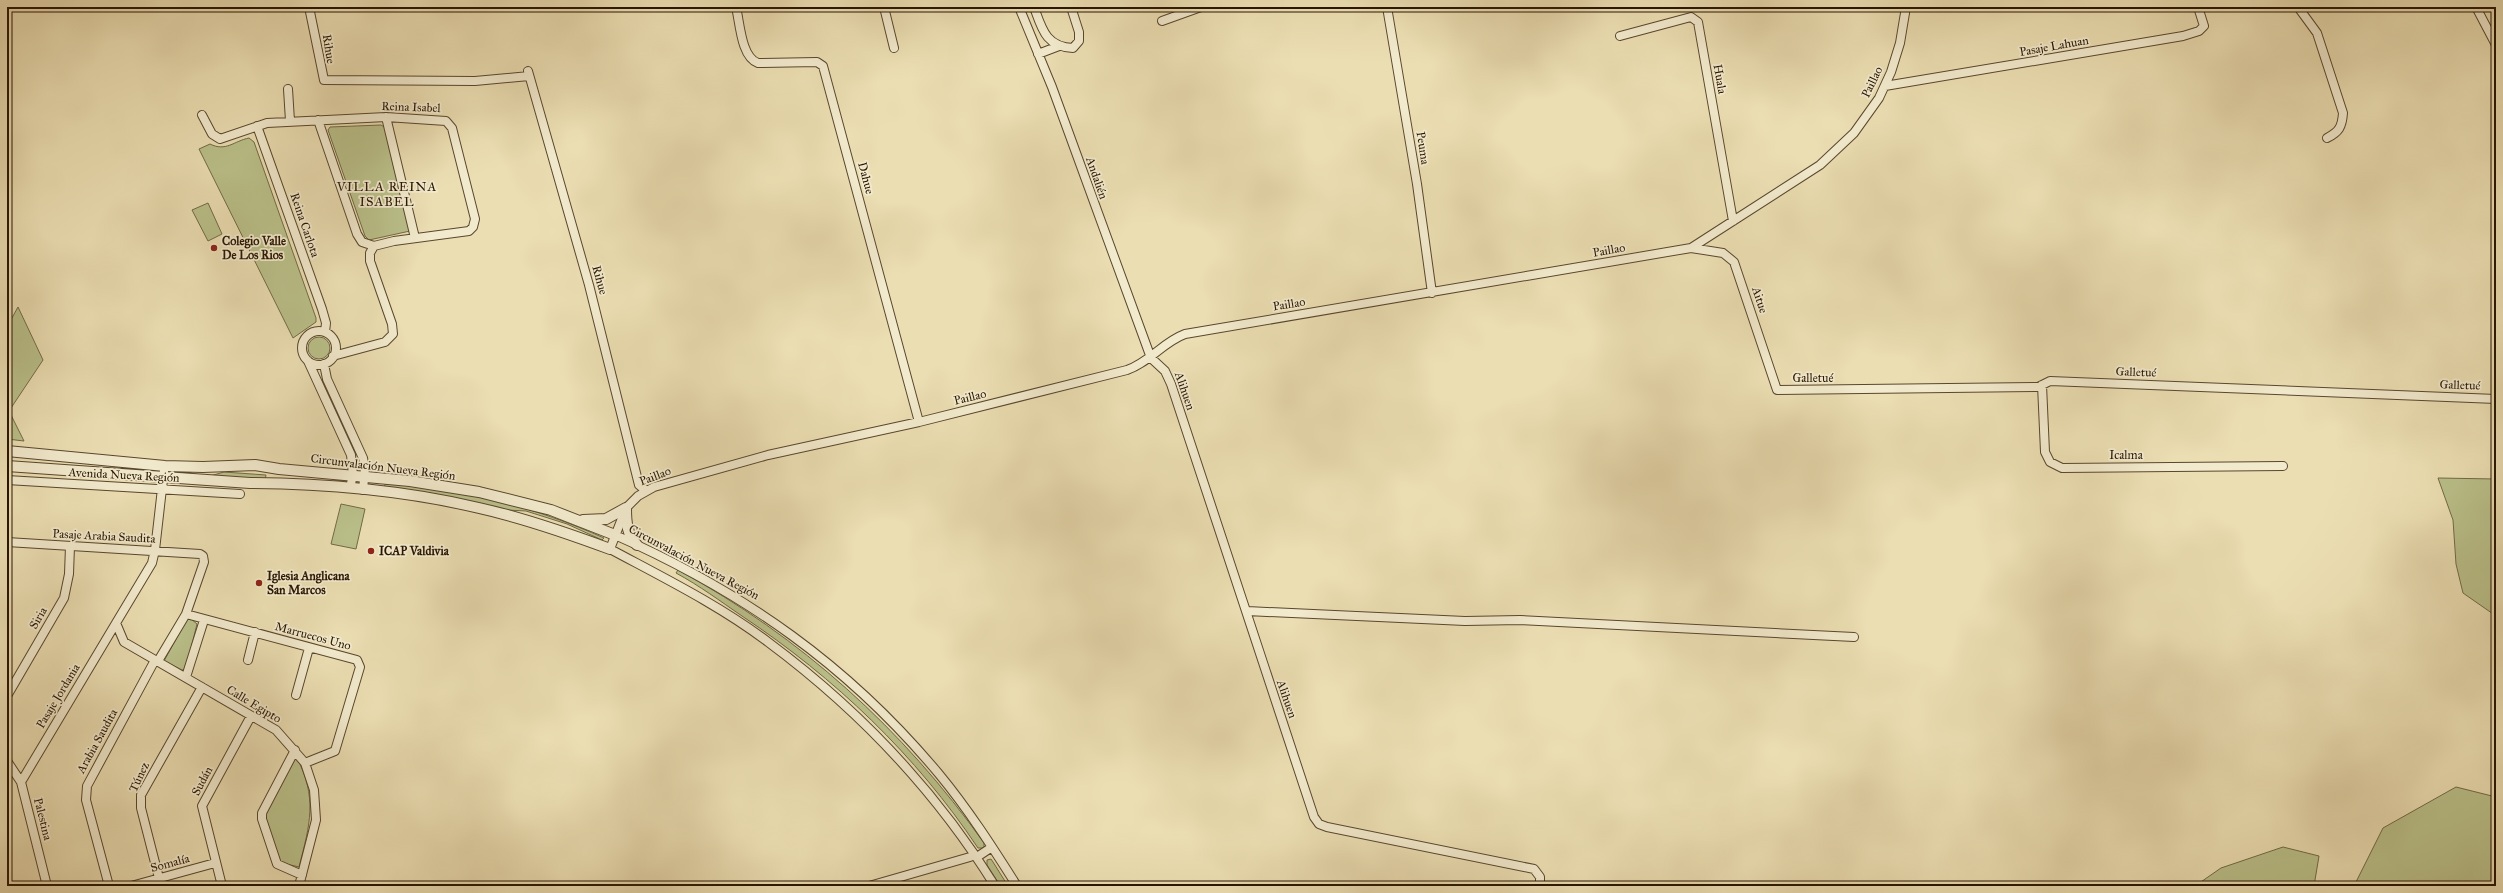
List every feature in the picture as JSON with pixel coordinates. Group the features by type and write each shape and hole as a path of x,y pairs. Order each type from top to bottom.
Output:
{"street":[{"name":"Rihue","path":"309,7 324,80 475,81 529,73 589,285 640,485 646,490"},
{"name":"Dahue","path":"736,7 747,53 753,61 817,62 823,66 919,422"},
{"path":"884,7 894,48"},
{"name":"Andalién","path":"1019,7 1038,54 1151,358"},
{"path":"1034,7 1041,27 1053,44 1072,48 1079,41 1079,32 1071,7"},
{"path":"1162,21 1201,7"},
{"name":"Peuma","path":"1387,7 1416,176 1432,293"},
{"name":"Paillao","path":"610,549 626,508 646,490 768,455 919,422 1127,370 1151,358 1173,340 1192,332 1432,293 1691,248 1832,155 1864,121 1885,86 1900,43 1906,7"},
{"name":"Pasaje Lahuan","path":"1885,86 2183,36 2198,31 2204,26 2198,7"},
{"path":"2298,7 2317,33 2330,67 2343,113 2342,126 2336,133 2326,138"},
{"path":"2476,7 2496,45"},
{"name":"Huala","path":"1620,36 1690,17 1698,22 1733,220"},
{"path":"1038,54 1058,46"},
{"path":"288,90 290,121"},
{"name":"Reina Isabel","path":"202,115 212,134 220,139 267,123 290,121 435,118 449,123 452,128 473,211 475,225 469,231 415,238 374,246"},
{"path":"386,118 415,238"},
{"path":"308,361 318,365 324,364 333,356 386,342 393,334 392,324 370,261 370,253 374,246 362,242 357,234 318,120"},
{"name":"Reina Carlota","path":"257,126 322,309 326,323 325,332"},
{"name":"Aitue","path":"1691,248 1723,253 1734,262 1777,390"},
{"path":"333,356 335,344 325,332 314,331 305,337 302,347 351,455 352,472 350,488"},
{"name":"Alihuen","path":"1151,358 1165,371 1171,384 1314,817 1319,824 1327,828 1530,868 1539,873 1540,886"},
{"path":"324,364 327,379 363,458 365,477 363,490"},
{"name":"Galletué","path":"1777,390 1971,389 2038,387 2050,381 2496,399"},
{"name":"Icalma","path":"2042,384 2045,452 2050,462 2062,468 2283,466"},
{"name":"Circunvalación Nueva Región","path":"7,451 250,483 290,483 350,488 479,508 546,526 610,549 700,597 768,642 820,682 868,726 913,776 995,886"},
{"name":"Circunvalación Nueva Región","path":"7,466 164,471 203,467 255,465 291,470 352,472 365,477 479,492 551,510 615,535 638,545 761,612 841,674 921,753 961,802 1017,886"},
{"path":"290,483 291,470"},
{"name":"Pasaje Jordania","path":"21,782 118,626 152,563 155,550 164,471"},
{"name":"Avenida Nueva Región","path":"7,480 240,494"},
{"path":"577,520 606,519 626,508 627,528 632,540 638,545"},
{"name":"Pasaje Arabia Saudita","path":"7,542 200,554"},
{"name":"Siria","path":"7,696 64,598 69,574 70,546"},
{"name":"Arabia Saudita","path":"109,886 86,800 87,786 157,660 186,614 204,562 200,554"},
{"path":"1247,611 1465,621 1520,620 1854,637"},
{"name":"Marruecos Uno","path":"186,614 357,660 360,667 335,751 305,763"},
{"path":"186,677 204,620"},
{"name":"Calle Egipto","path":"118,626 124,642 276,730 305,763 314,790 316,820 299,886"},
{"path":"248,660 255,632"},
{"path":"296,695 309,648"},
{"name":"Túnez","path":"160,882 141,808 141,795 202,687"},
{"name":"Sudán","path":"222,886 215,863 202,806 251,716"},
{"path":"295,750 263,808 262,819 277,864 302,875"},
{"name":"Palestina","path":"7,761 21,782 47,886"},
{"path":"869,886 890,883 974,857 992,847"},
{"name":"Somalía","path":"131,886 160,882 215,863"}],"green space":[{"path":"381,125 386,128 410,231 369,240 365,236 328,130 330,127"},
{"path":"249,138 254,142 316,318 316,322 293,338 199,149 210,144 221,147"},
{"path":"208,203 222,234 208,241 192,210"},
{"path":"18,307 43,360 11,408 10,413 24,441 7,439 7,327"},
{"path":"319,337 327,340 330,348 327,356 319,359 311,356 308,348 311,340"},
{"path":"224,472 266,475 265,480 210,476"},
{"path":"2438,478 2496,479 2496,616 2463,593 2456,564 2453,520"},
{"path":"386,483 442,489 498,501 552,517 604,538 602,540 567,524 526,511 507,510 464,500 384,487"},
{"path":"341,504 365,509 356,549 331,544"},
{"path":"678,570 723,596 766,625 808,656 847,689 884,724 953,801 984,843 984,848 978,848 928,781 872,720 809,665 710,594 676,573"},
{"path":"190,618 197,624 186,669 182,670 164,661 187,619"},
{"path":"296,756 303,771 310,798 309,824 299,867 278,862 265,822 265,813"},
{"path":"2456,787 2496,797 2496,886 2354,886 2383,828"},
{"path":"2283,847 2319,856 2314,886 2195,886 2221,868"},
{"path":"991,859 1008,886 1000,886 987,865 987,860"}],"place":[{"name":"Colegio Valle De Los Rios","path":"214,248"},
{"name":"ICAP Valdivia","path":"371,551"},
{"name":"Iglesia Anglicana San Marcos","path":"259,583"}],"district":[{"name":"VILLA REINA ISABEL","path":"387,194"}]}
